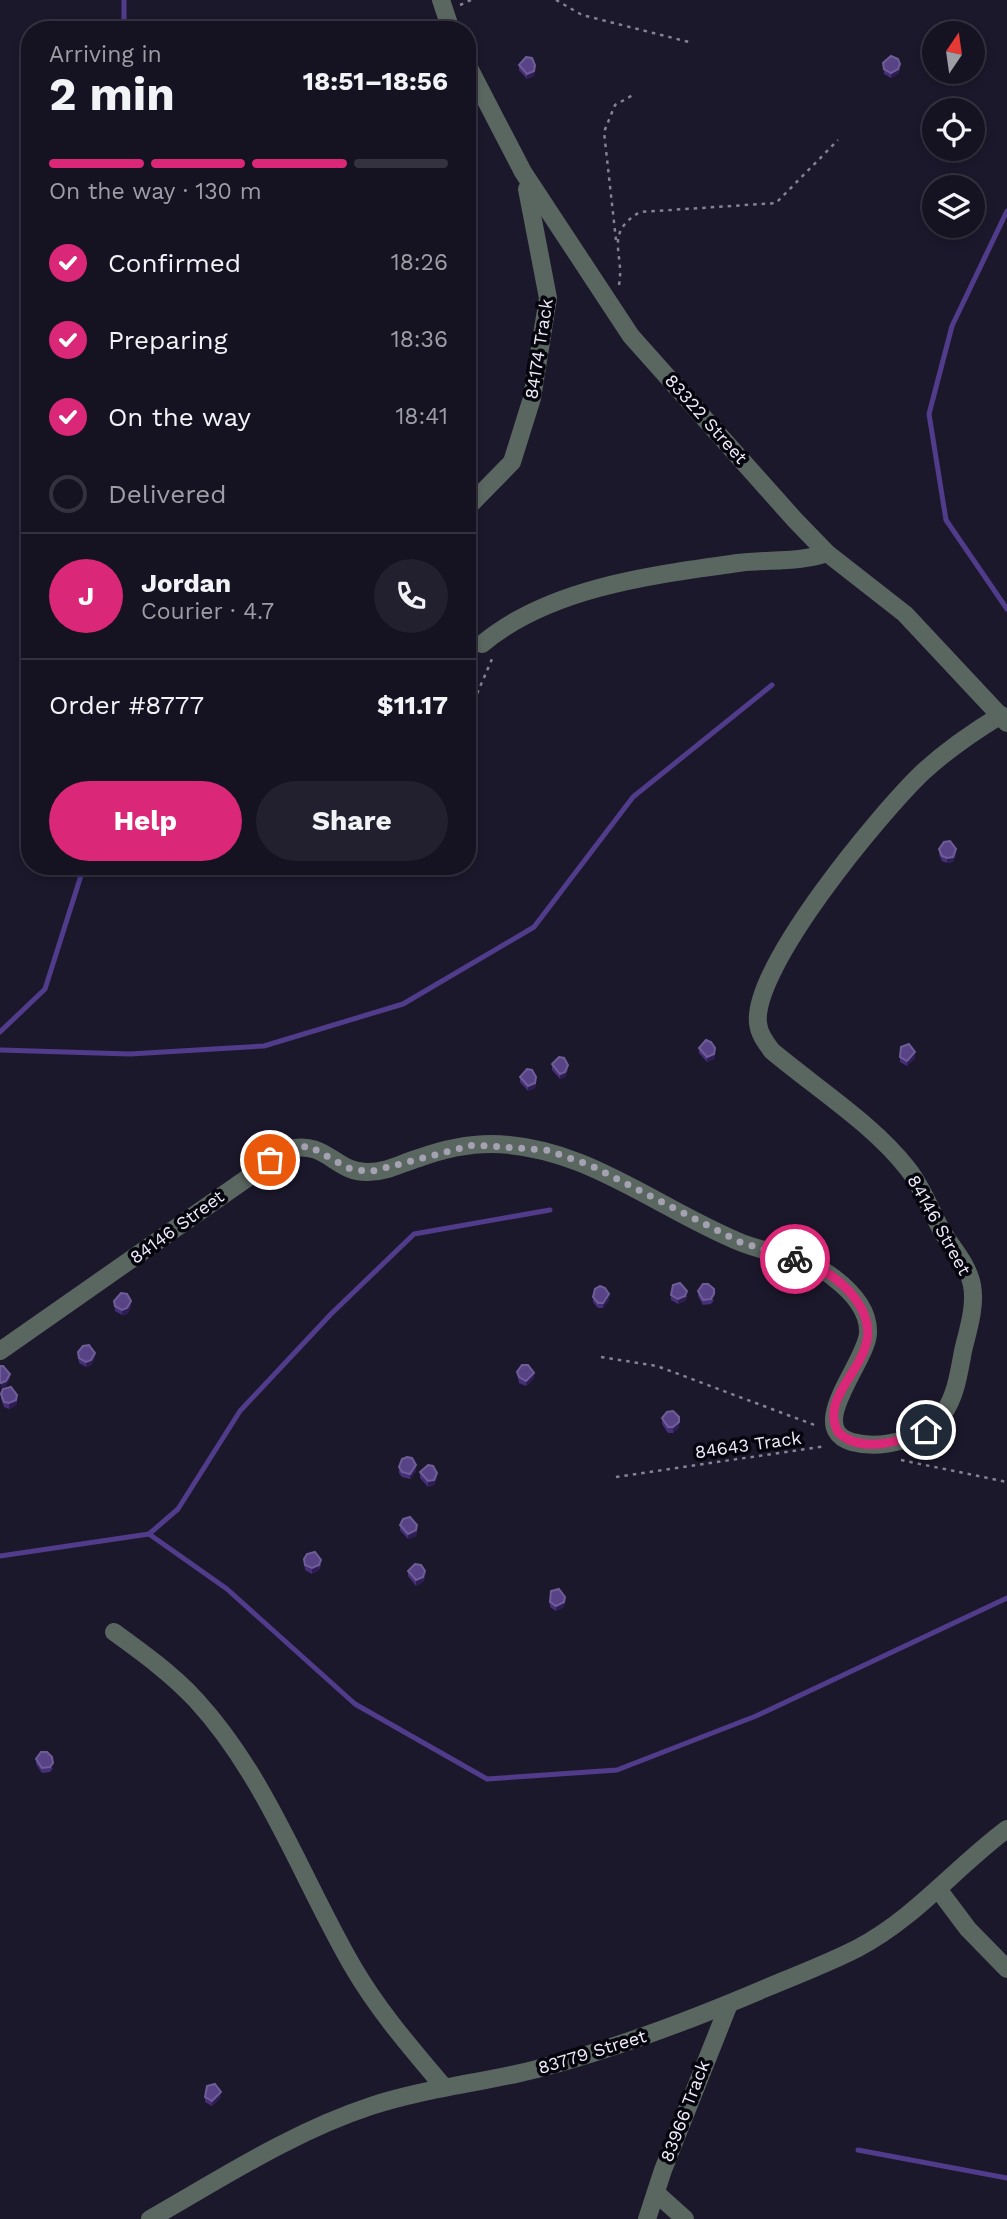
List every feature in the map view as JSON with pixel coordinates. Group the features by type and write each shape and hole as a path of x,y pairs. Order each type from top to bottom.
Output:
{"street":[{"path":"441,0 448,21"},
{"name":"83322 Street","path":"476,81 523,172 631,336 827,553 905,614 1004,719"},
{"name":"84174 Track","path":"476,499 512,462 528,418 542,341 547,286 523,172"},
{"path":"482,644 506,625 542,607 610,587 739,563 803,559 827,553"},
{"name":"84146 Street","path":"0,1351 289,1149 309,1146 348,1168 369,1172 473,1145 515,1145 575,1158 740,1242 813,1265 846,1288 864,1312 868,1331 864,1354 838,1398 834,1424 849,1441 877,1444 910,1438 926,1430 942,1417 954,1391 968,1329 972,1300 971,1282 901,1160 772,1051 762,1038 758,1023 760,1003 771,973 853,848 932,764 971,733 1004,719"},
{"path":"114,1632 168,1672 218,1727 266,1802 366,1988 443,2086"},
{"name":"83779 Street","path":"150,2219 300,2134 369,2106 443,2086 534,2070 588,2055 729,2004 857,1948 906,1917 1007,1829"},
{"path":"938,1889 968,1929 1007,1969"},
{"name":"83966 Track","path":"648,2219 729,2004"},
{"path":"656,2193 685,2219"}],"path":[{"path":"556,0 582,15 689,43"},
{"path":"611,307 620,280 604,132 615,105 633,95"},
{"path":"616,240 626,220 640,212 776,203 838,140"},
{"path":"476,696 506,625"},
{"path":"601,1357 657,1366 819,1426 834,1424"},
{"name":"84643 Track","path":"616,1477 837,1445"},
{"path":"896,1459 1007,1482"}],"building":[{"path":"891,56 898,59 900,64 898,69 891,73 884,69 883,63"},
{"path":"526,57 532,58 535,65 534,71 527,74 519,65"},
{"path":"950,841 956,849 953,857 947,858 942,856 939,849 944,842"},
{"path":"706,1040 715,1048 714,1054 707,1057 699,1048"},
{"path":"909,1044 915,1052 907,1061 900,1057 901,1047"},
{"path":"559,1057 564,1058 568,1065 565,1072 560,1074 552,1064"},
{"path":"527,1069 532,1070 536,1077 535,1083 528,1086 520,1077"},
{"path":"680,1283 687,1291 685,1296 678,1299 671,1295 673,1285"},
{"path":"703,1284 714,1289 711,1299 703,1300 698,1291"},
{"path":"600,1286 609,1294 603,1303 598,1303 593,1297 595,1289"},
{"path":"121,1293 127,1294 131,1301 127,1308 122,1310 115,1306 114,1301"},
{"path":"89,1345 95,1353 91,1360 86,1362 79,1358 78,1352 83,1346"},
{"path":"522,1365 528,1365 534,1373 526,1381 519,1377 517,1372"},
{"path":"0,1366 10,1374 6,1381 1,1383 0,1382"},
{"path":"11,1387 17,1395 16,1400 4,1402 1,1394 3,1389"},
{"path":"673,1411 679,1417 679,1422 668,1427 662,1418 667,1412"},
{"path":"412,1458 416,1465 410,1474 402,1472 399,1467 402,1459"},
{"path":"428,1465 433,1466 437,1473 434,1480 428,1481 420,1472"},
{"path":"410,1517 417,1525 416,1530 408,1534 400,1525 403,1519"},
{"path":"315,1552 321,1560 319,1565 312,1568 305,1565 307,1554"},
{"path":"415,1564 421,1565 425,1571 423,1577 416,1580 408,1571"},
{"path":"559,1589 565,1597 564,1602 556,1606 550,1602 551,1591"},
{"path":"41,1752 47,1752 52,1757 53,1763 50,1767 42,1768 36,1759"},
{"path":"215,2084 221,2092 212,2101 205,2097 207,2086"}],"waterway":[{"path":"124,0 124,21"},
{"path":"1007,211 952,326 929,414 946,520 1007,609"},
{"path":"0,1050 130,1054 264,1046 403,1004 534,927 633,797 772,685"},
{"path":"0,1032 45,989 81,875"},
{"path":"149,1534 178,1509 240,1411 331,1314 414,1234 550,1210"},
{"path":"0,1556 149,1534 227,1589 355,1704 487,1779 617,1770 756,1716 1007,1598"},
{"path":"858,2150 1007,2178"}],"way so far":[{"path":"270,1160 289,1149 309,1146 319,1149 348,1168 359,1172 375,1172 473,1145 515,1145 562,1153 740,1242 795,1259"}],"route":[{"path":"795,1259 813,1265 846,1288 864,1312 867,1321 867,1347 838,1398 834,1413 834,1424 838,1432 849,1441 877,1444 910,1438 926,1430"}]}
